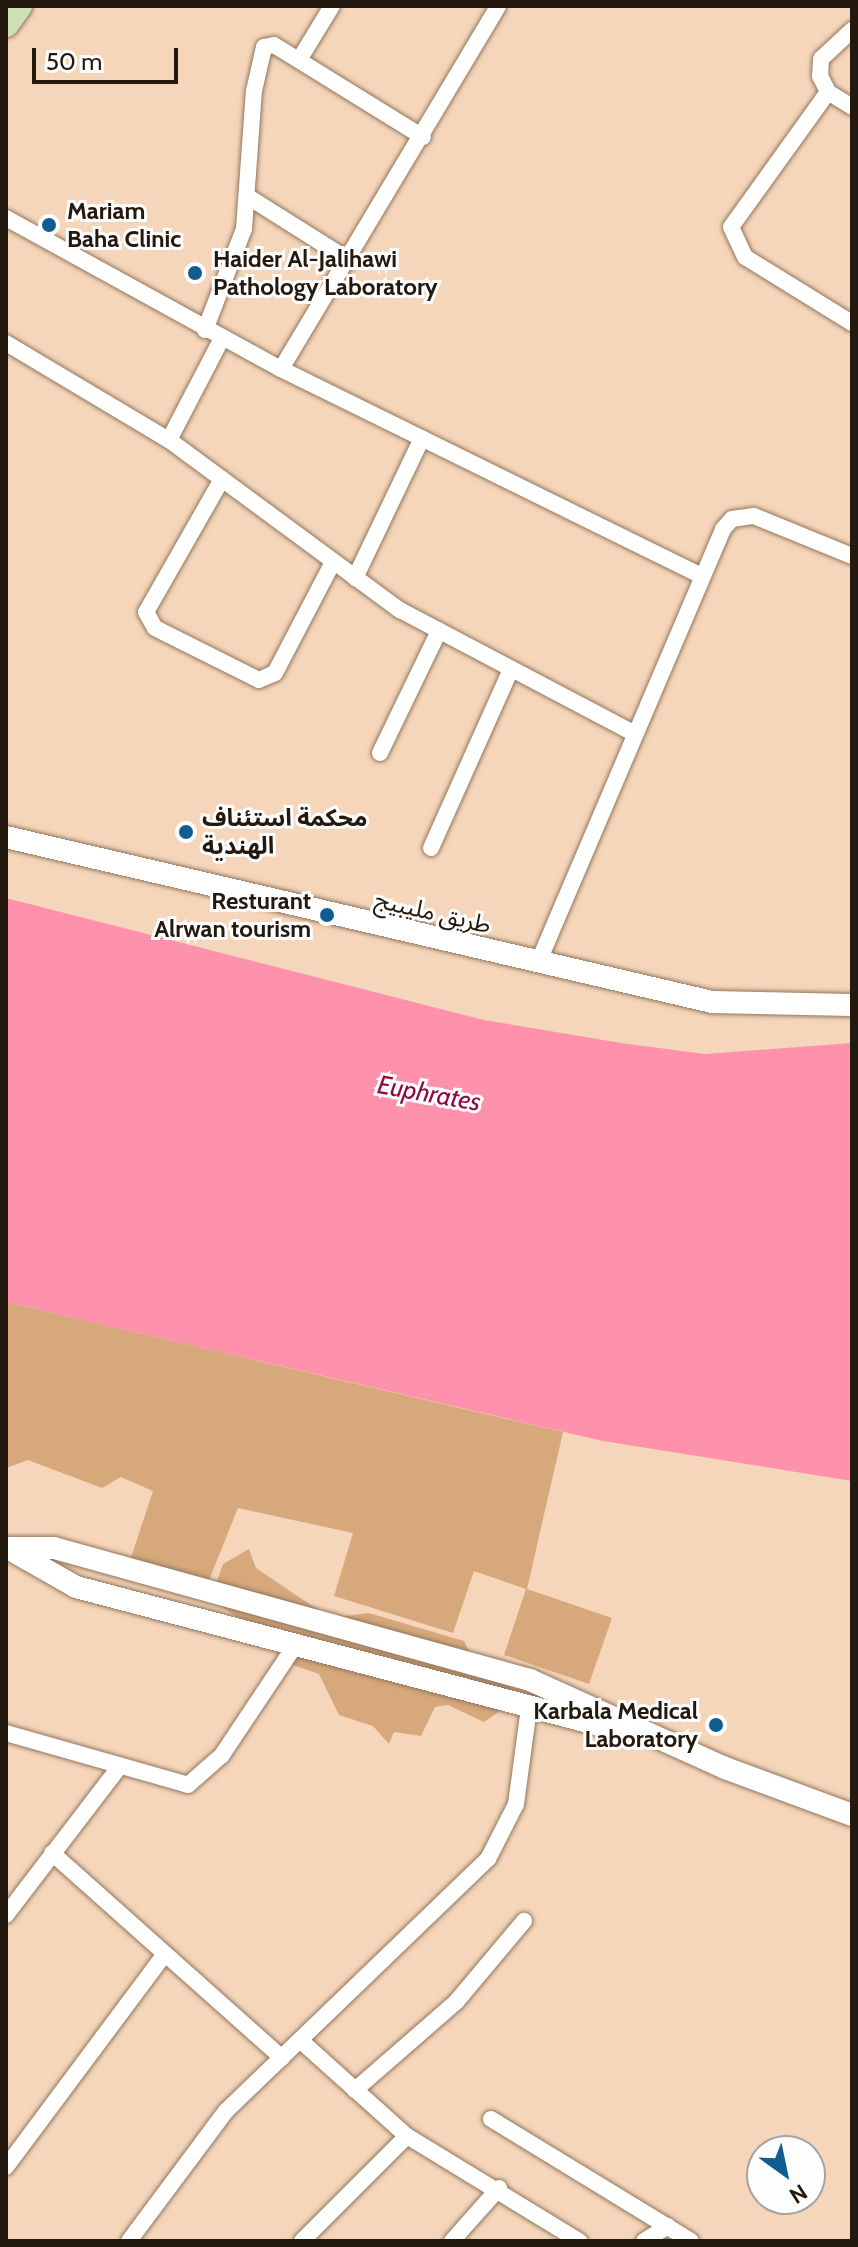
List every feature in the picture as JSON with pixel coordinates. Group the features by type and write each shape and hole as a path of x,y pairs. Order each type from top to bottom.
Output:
{"main road":[{"path":"6,24 19,6"}],"street":[{"path":"299,60 332,6"},
{"path":"281,369 350,261 498,6"},
{"path":"852,30 821,59 828,92 852,107"},
{"path":"205,330 250,198 258,57 274,45 423,137"},
{"path":"828,92 731,227 745,257 852,323"},
{"path":"250,198 350,261"},
{"path":"6,218 205,330 700,575"},
{"path":"169,440 222,338"},
{"path":"6,343 169,440 355,578 439,631 633,733"},
{"path":"355,578 422,438"},
{"path":"222,479 146,612 155,628 259,680 275,673 333,562"},
{"path":"538,963 700,575 723,529 741,515 852,556"},
{"path":"380,753 439,631"},
{"path":"431,848 510,671"},
{"name":"طريق مليبيج","path":"6,837 712,1002 852,1005"},
{"path":"8,1549 54,1548 530,1680 667,1741 852,1815"},
{"path":"8,1549 76,1587 529,1708 667,1741"},
{"path":"6,1733 188,1785 222,1755 296,1644"},
{"path":"129,2241 226,2111 488,1859 516,1804 529,1708"},
{"path":"6,1915 120,1766"},
{"path":"52,1853 282,2058"},
{"path":"355,2090 456,2002 524,1921"},
{"path":"6,2167 165,1954"},
{"path":"301,2041 407,2136 499,2188 579,2241"},
{"path":"491,2119 691,2241"},
{"path":"302,2241 407,2136"},
{"path":"452,2241 499,2188"},
{"path":"644,2241 668,2226"}],"shaded area":[{"path":"6,1302 563,1432 527,1589 612,1618 589,1684 504,1655 526,1589 474,1571 453,1633 334,1596 353,1533 238,1508 203,1595 126,1573 153,1491 121,1477 102,1488 28,1460 6,1468"},
{"path":"249,1549 256,1568 330,1618 369,1613 464,1641 475,1662 522,1696 484,1722 448,1705 435,1707 421,1736 394,1732 389,1744 373,1726 339,1715 319,1674 290,1664 301,1635 246,1624 211,1599 223,1564"}],"water":[{"name":"Euphrates","path":"6,898 484,1020 705,1054 852,1043 852,1481 603,1441 6,1302"}],"place":[{"name":"Mariam Baha Clinic","path":"49,225"},
{"name":"Haider Al-Jalihawi Pathology Laboratory","path":"195,273"},
{"name":"محكمة استئناف الهندية","path":"186,832"},
{"name":"Resturant Alrwan tourism","path":"327,915"},
{"name":"Karbala Medical Laboratory","path":"716,1725"}]}
